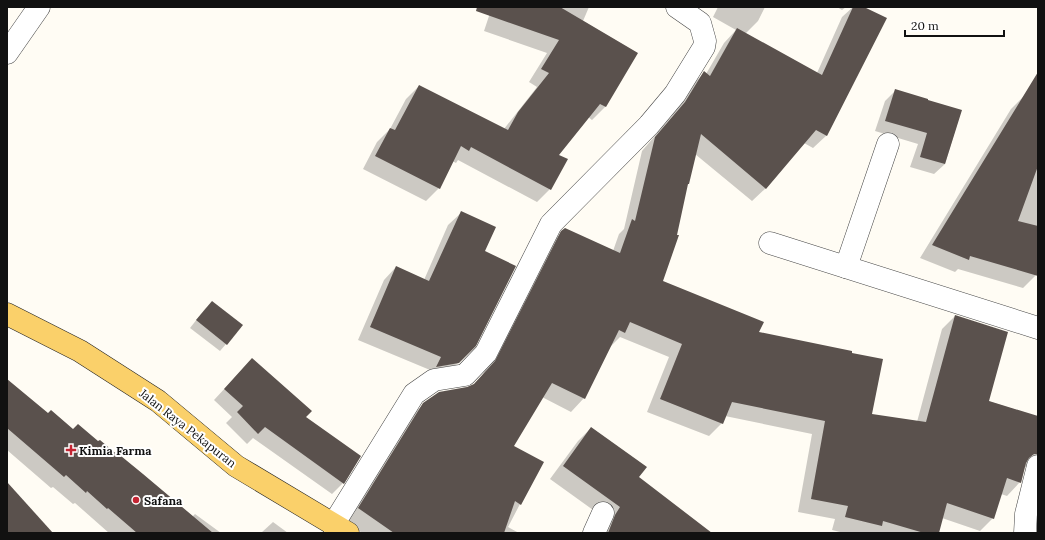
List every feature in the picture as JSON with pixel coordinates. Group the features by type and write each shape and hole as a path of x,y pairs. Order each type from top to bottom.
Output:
{"main road":[{"name":"Jalan Raya Pekapuran","path":"7,314 80,351 158,401 236,466 340,529"}],"street":[{"path":"7,53 39,7"},
{"path":"340,529 414,394 434,380 465,375 486,352 551,224 649,125 675,94 704,48 705,41 700,23 678,7"},
{"path":"846,267 888,144"},
{"path":"770,243 1038,328"},
{"path":"1025,533 1026,514 1038,466"},
{"path":"594,533 603,513"}],"building":[{"path":"477,7 560,7 638,53 606,107 600,104 559,155 568,159 551,190 471,147 469,151 461,146 440,189 375,156 390,128 395,130 419,85 508,130 518,112 549,73 541,69 559,40 476,11"},
{"path":"853,7 864,7 887,18 827,136 816,130 766,189 701,134 688,184 677,235 679,235 663,281 764,322 759,332 852,351 852,353 883,359 872,414 926,422 955,315 1008,332 989,401 1038,416 1038,454 1034,454 1026,463 1021,483 1007,478 994,519 947,503 939,533 924,533 883,521 882,526 845,517 848,506 811,499 825,421 732,402 723,424 660,399 682,344 630,322 625,333 619,330 585,399 552,383 514,446 544,462 521,505 515,501 504,533 394,533 358,508 423,403 439,392 467,387 474,384 495,361 561,231 565,228 620,253 632,219 635,221 655,137 685,102 704,71 710,76 737,28 822,75"},
{"path":"1038,72 1038,166 1018,221 1038,226 1038,276 970,256 969,260 932,245"},
{"path":"895,89 962,110 945,164 920,157 927,133 885,121"},
{"path":"461,211 496,227 485,251 516,266 476,346 459,363 436,367 441,357 370,327 396,266 429,281"},
{"path":"212,301 243,325 227,345 196,320"},
{"path":"252,358 312,411 306,417 361,456 344,484 265,427 258,434 237,412 243,406 224,389"},
{"path":"7,379 48,413 51,410 73,429 78,424 98,441 100,440 213,533 137,533 87,491 86,493 66,475 64,477 7,428"},
{"path":"591,427 647,467 639,477 712,533 608,533 620,507 563,466"},
{"path":"7,482 53,533 7,533"}],"place":[{"name":"Kimia Farma","path":"71,450"},
{"name":"Safana","path":"136,500"}]}
